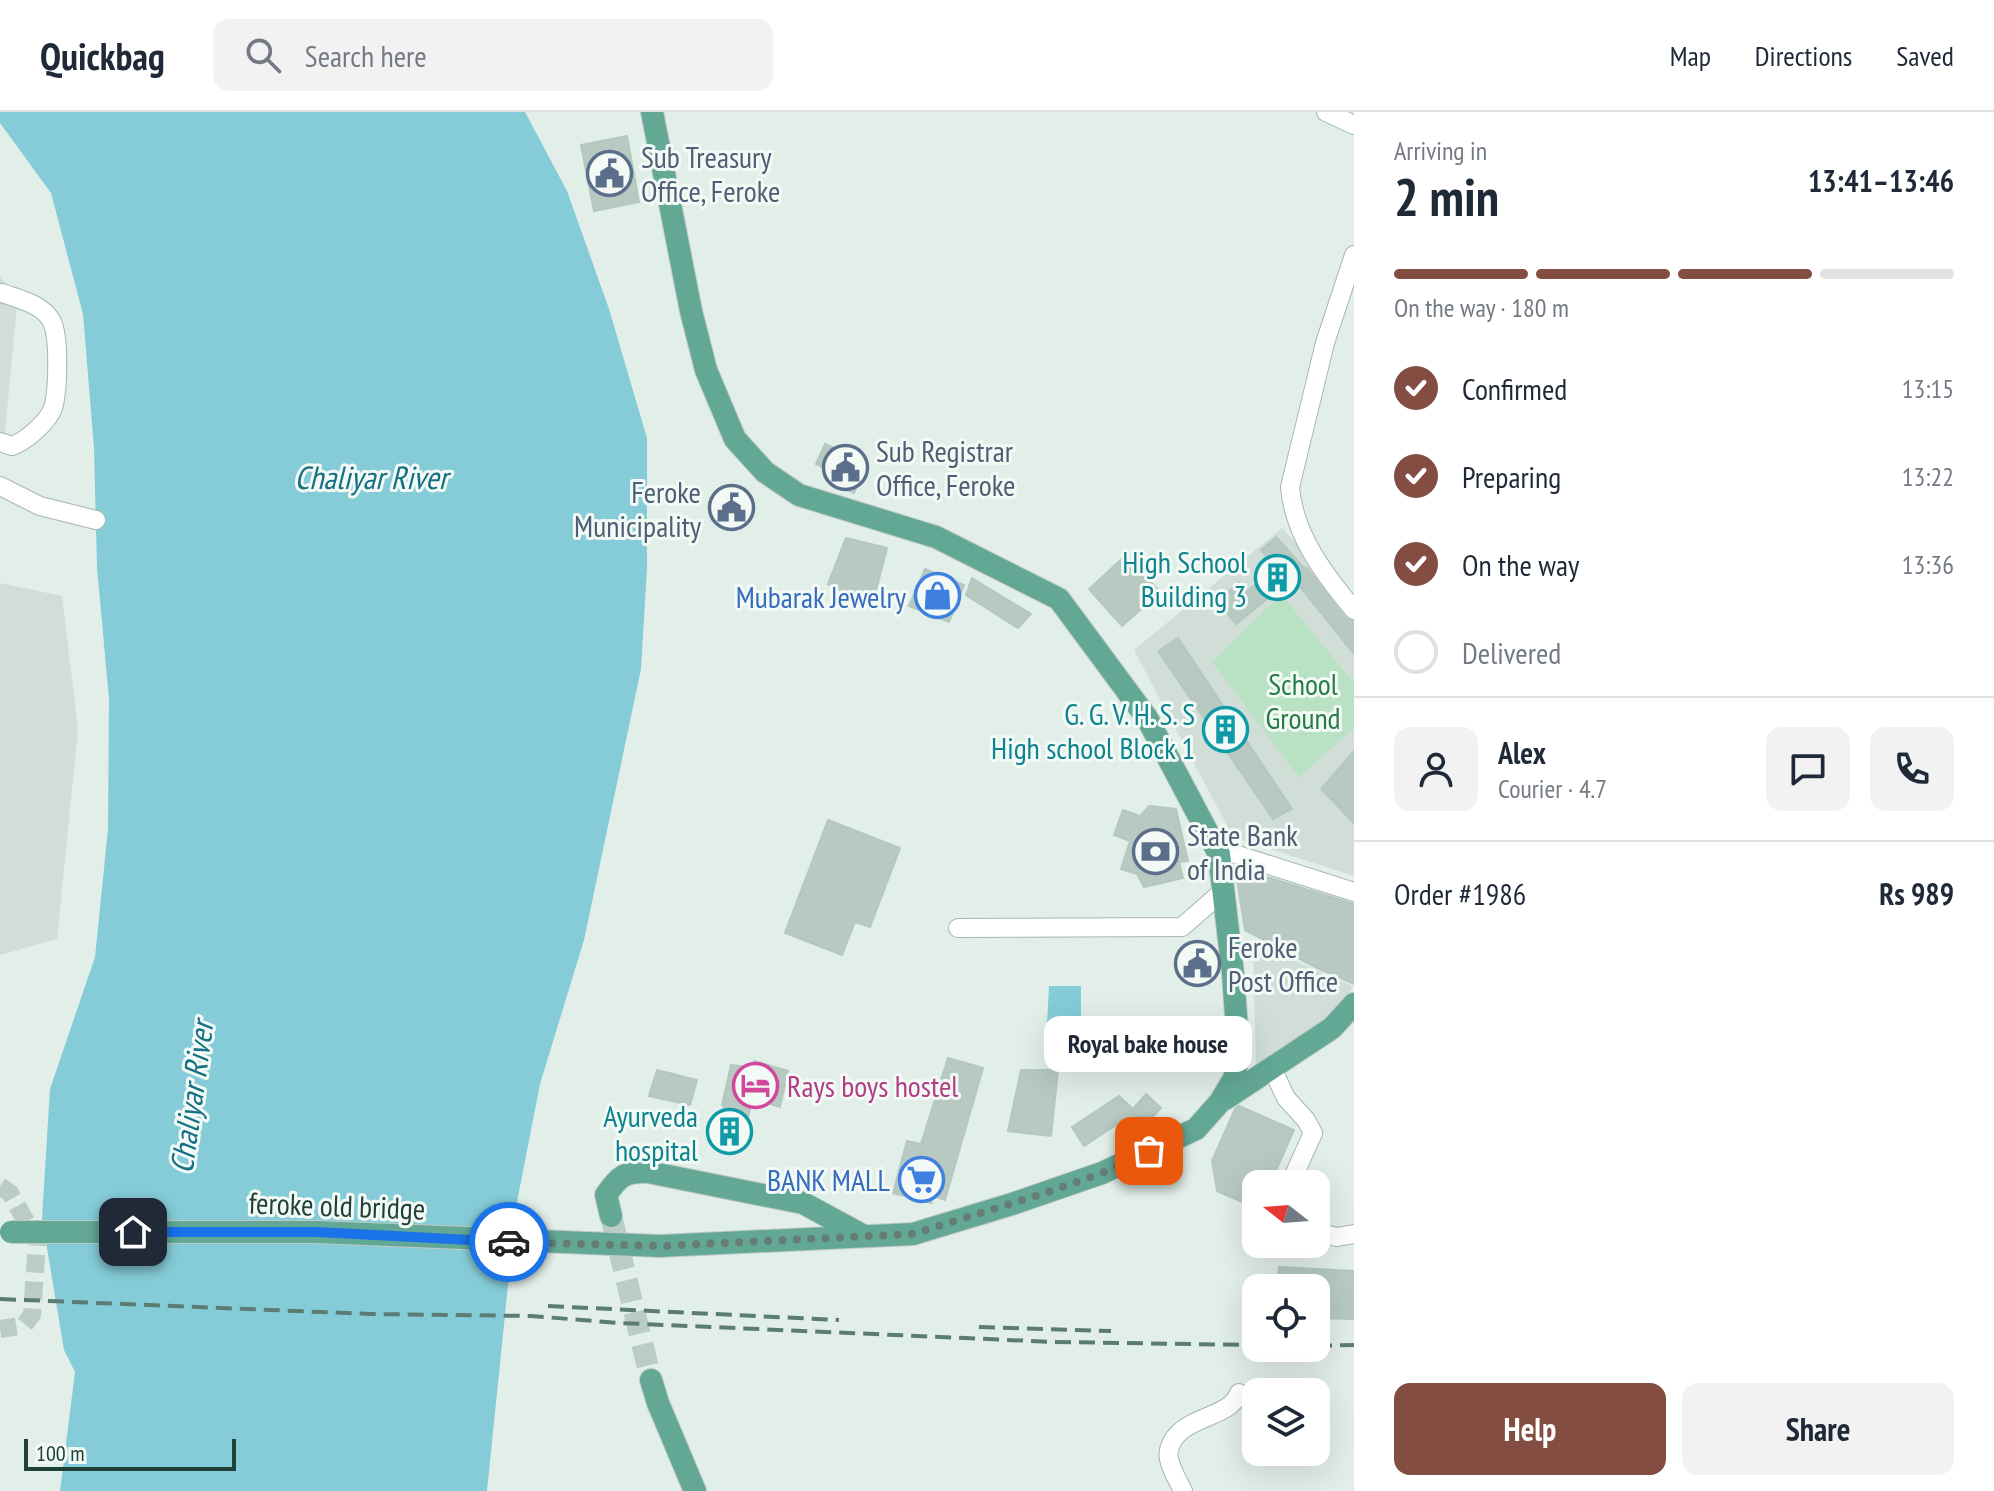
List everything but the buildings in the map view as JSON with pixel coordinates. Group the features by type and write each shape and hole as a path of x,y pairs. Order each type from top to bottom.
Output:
{"main road":[{"path":"652,112 691,311 706,370 735,439 765,472 799,495 936,537 1059,599 1147,718 1219,854 1238,1044 1235,1077 1220,1102"},
{"path":"1220,1102 1332,1028 1354,1004"},
{"name":"feroke old bridge","path":"6,1230 317,1232 660,1246 913,1234 1102,1173 1196,1129 1220,1102"},
{"path":"611,1216 606,1195 618,1178 631,1171 648,1172 803,1203 864,1236"},
{"path":"651,1380 695,1491"}],"street":[{"path":"1326,112 1354,125"},
{"path":"1354,255 1325,343 1290,487 1292,511 1300,531 1332,584 1354,610"},
{"path":"0,442 12,446 21,443 53,409 57,349 52,321 39,307 2,293"},
{"path":"0,486 40,506 96,520"},
{"path":"1216,848 1354,892"},
{"path":"958,928 1182,927 1223,891"},
{"path":"1272,1068 1286,1098 1313,1133 1296,1170"},
{"path":"1330,1235 1354,1234"},
{"path":"1183,1491 1169,1459 1169,1449 1179,1432 1227,1408 1236,1401 1239,1393"}],"shaded area":[{"path":"0,275 17,306 4,441 0,440"},
{"path":"1282,528 1354,607 1354,876 1233,837 1134,650"},
{"path":"0,583 62,596 78,729 57,939 0,955"},
{"path":"1253,942 1352,986 1348,1003 1315,1035 1256,1067"}],"green space":[{"name":"School Ground","path":"1281,594 1354,683 1354,728 1299,777 1212,662"}],"water":[{"name":"Chaliyar River","path":"0,112 525,112 567,191 609,309 647,438 647,568 641,669 584,940 540,1084 516,1207 487,1491 60,1491 75,1372 64,1350 42,1218 50,1089 95,957 108,829 109,699 97,567 94,448 83,314 51,193 0,123"},
{"path":"1049,986 1081,986 1081,1024 1047,1024"}],"tunnel":[{"path":"0,1186 10,1193 37,1241 32,1315 24,1325 0,1329"},
{"path":"611,1216 651,1380"}],"railway":[{"path":"0,1299 370,1314 531,1316 620,1323 1055,1342 1242,1345"},
{"path":"548,1306 839,1320"},
{"path":"979,1327 1111,1331"},
{"path":"1330,1346 1354,1345"}],"way so far":[{"path":"509,1242 660,1246 913,1234 1102,1173 1149,1151"}],"place":[{"name":"Sub Treasury Office, Feroke","path":"610,173"},
{"name":"Sub Registrar Office, Feroke","path":"845,467"},
{"name":"Feroke Municipality","path":"732,508"},
{"name":"High School Building 3","path":"1278,578"},
{"name":"Mubarak Jewelry","path":"937,596"},
{"name":"G. G. V. H. S. S High school Block 1","path":"1226,730"},
{"name":"State Bank of India","path":"1156,851"},
{"name":"Feroke Post Office","path":"1197,963"},
{"name":"Rays boys hostel","path":"756,1085"},
{"name":"Ayurveda hospital","path":"729,1132"},
{"name":"Royal bake house","path":"1149,1151"},
{"name":"BANK MALL","path":"921,1179"}],"route":[{"path":"133,1232 317,1232 509,1242"}]}
